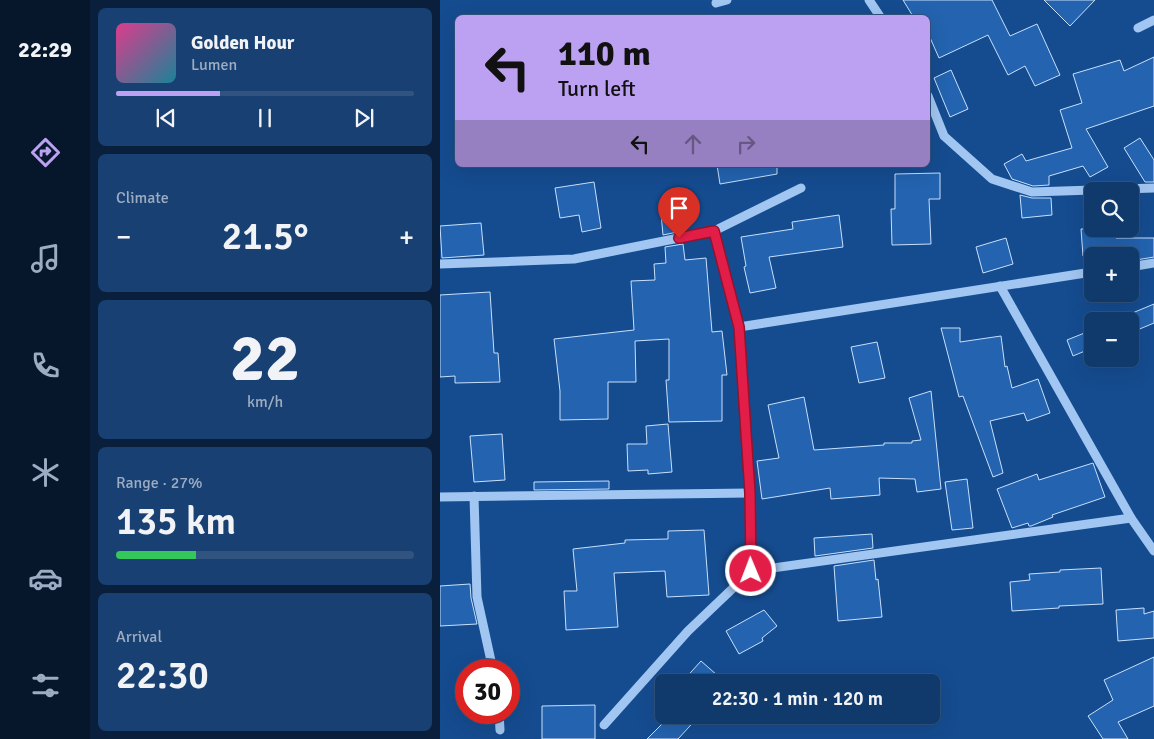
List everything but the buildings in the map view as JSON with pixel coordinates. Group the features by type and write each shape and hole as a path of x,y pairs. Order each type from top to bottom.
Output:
{"street":[{"path":"716,4 726,0"},
{"path":"869,0 879,15"},
{"path":"1138,28 1154,20"},
{"path":"930,101 944,136 992,180 1032,192 1154,188"},
{"path":"440,264 574,259 714,231 801,188"},
{"path":"714,231 739,327 750,493 751,571"},
{"path":"1139,266 1154,264"},
{"path":"739,327 1084,273"},
{"path":"1000,286 1131,518 1154,551"},
{"path":"440,497 750,493"},
{"path":"474,496 477,597 491,659"},
{"path":"604,725 688,631 751,571 1131,518"},
{"path":"500,724 500,730"}],"route":[{"path":"679,238 714,231 739,327 750,493 751,571"}]}
